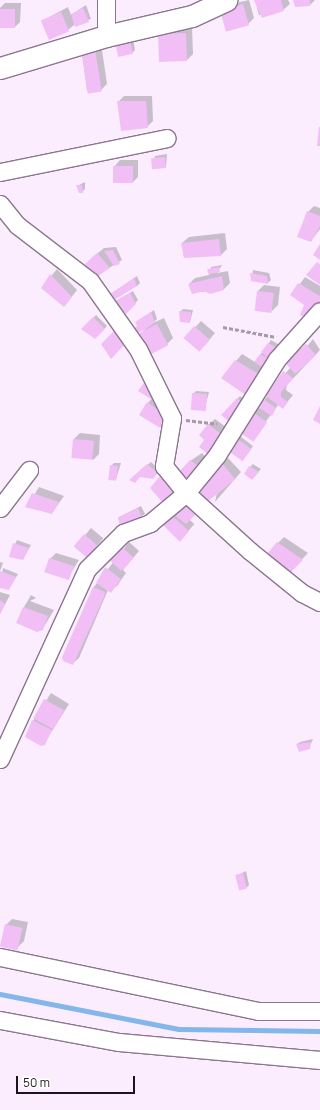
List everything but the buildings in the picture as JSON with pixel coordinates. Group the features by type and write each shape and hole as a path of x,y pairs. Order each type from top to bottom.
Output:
{"street":[{"path":"106,0 106,36"},
{"path":"0,68 106,36 192,16 226,0"},
{"path":"0,172 167,138"},
{"path":"0,204 17,225 90,281 138,349 172,418 164,466 186,493 250,551 302,593 320,602"},
{"path":"0,759 87,569 123,533 150,523 186,493 217,455 233,426 293,340 320,311"},
{"path":"0,508 29,470"},
{"path":"0,957 258,1011 320,1011"},
{"path":"0,1020 119,1042 320,1060"}],"path":[{"path":"223,327 293,340"},
{"path":"172,418 233,426"}],"waterway":[{"path":"0,994 179,1029 320,1031"}]}
